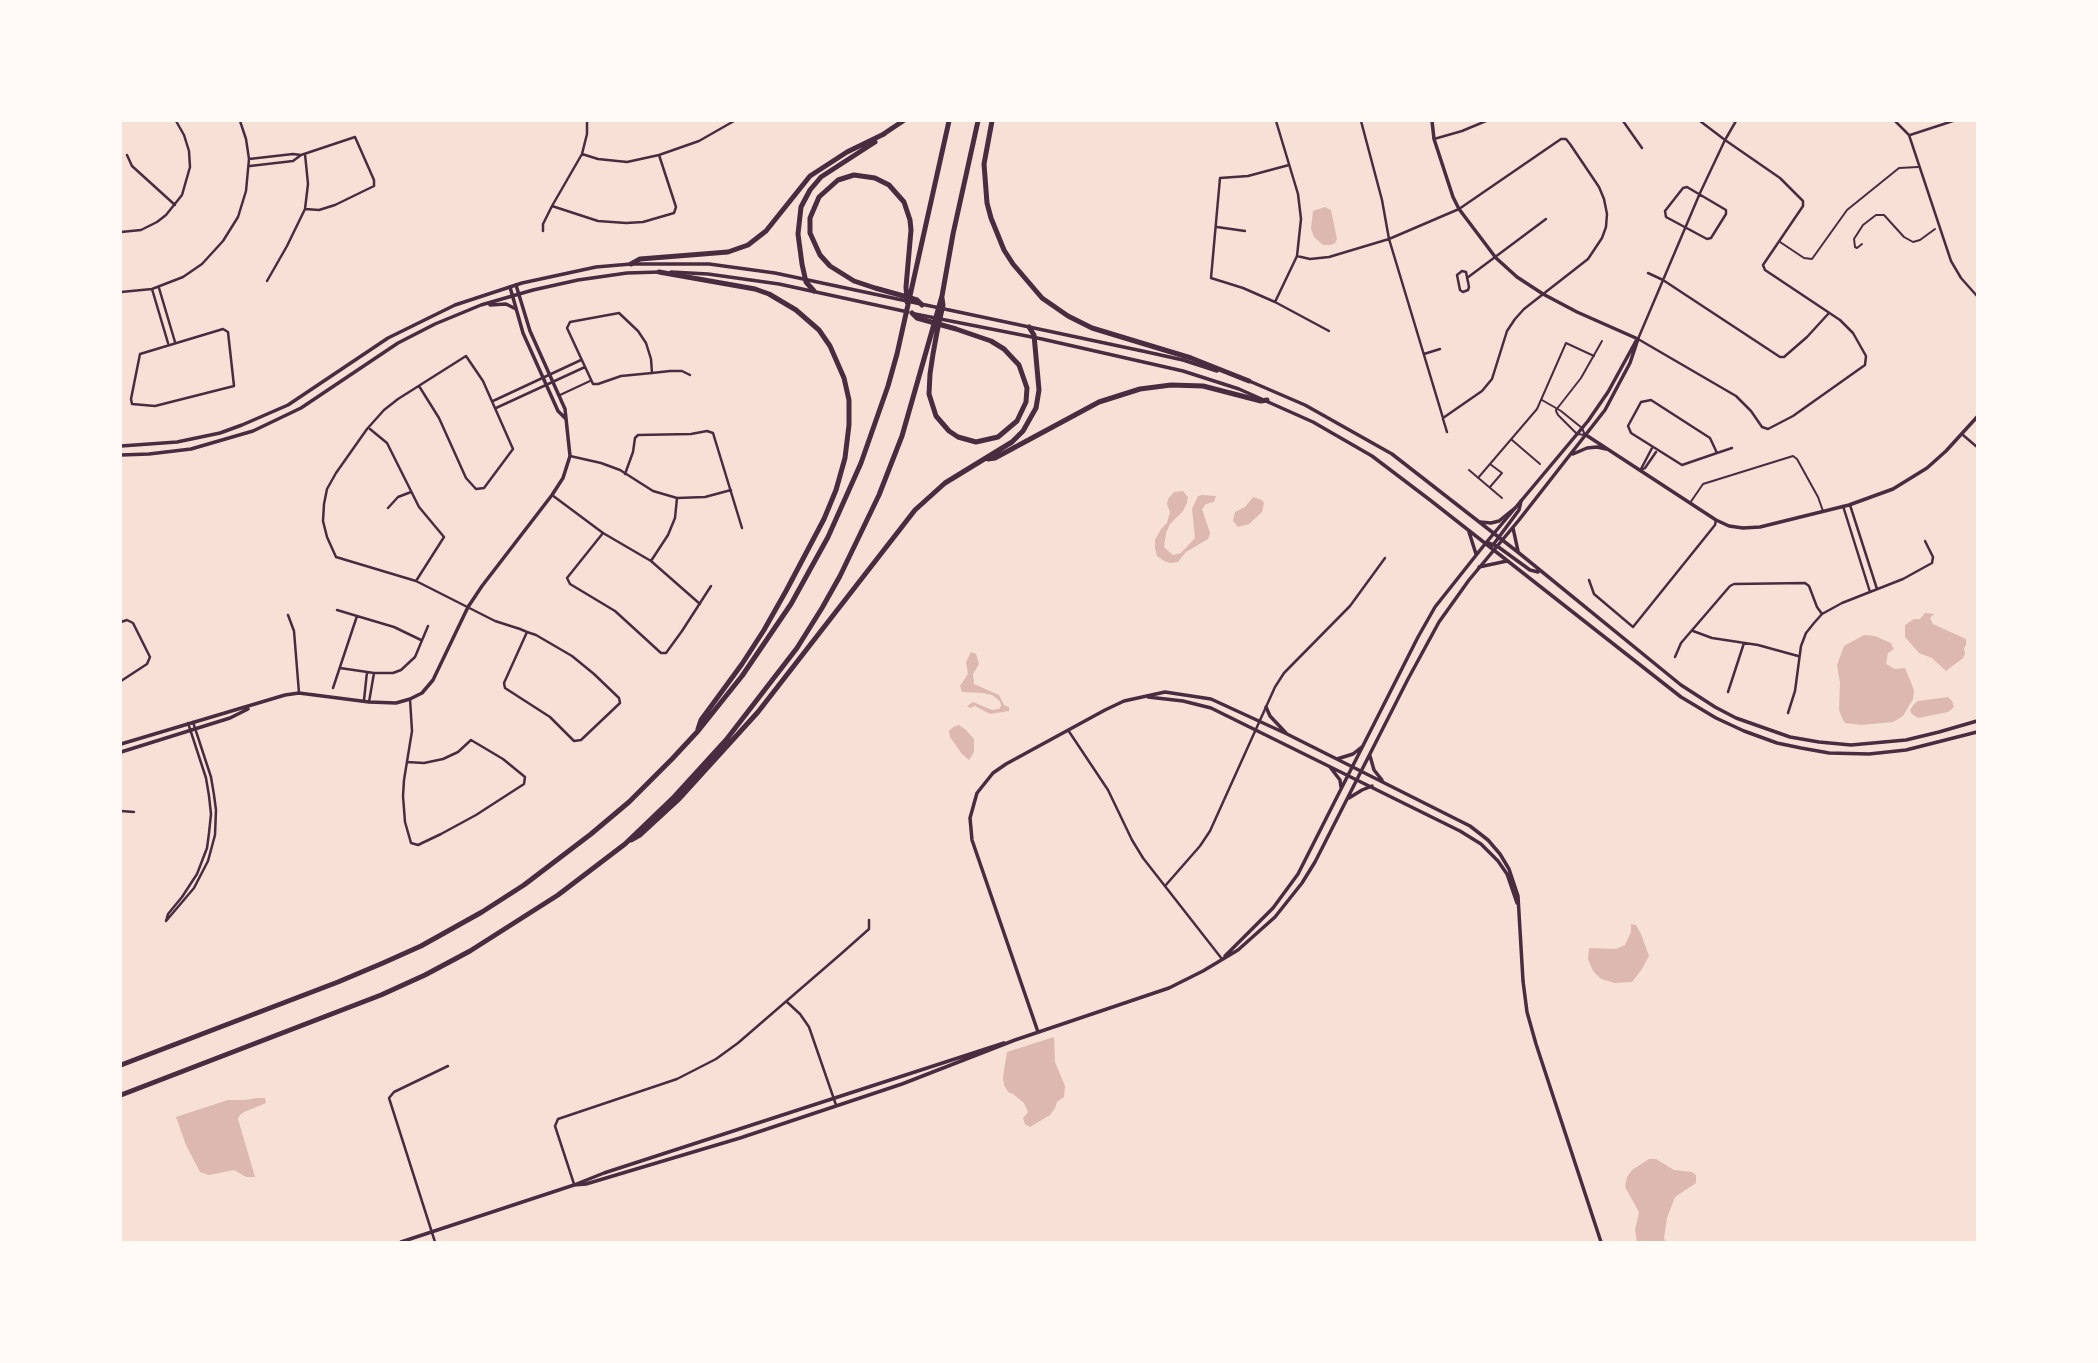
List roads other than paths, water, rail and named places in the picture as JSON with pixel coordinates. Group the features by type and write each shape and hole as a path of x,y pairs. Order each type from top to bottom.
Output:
{"highway":[{"path":"814,291 805,280 798,234 799,215 805,199 821,177 903,121"},
{"path":"121,1065 383,964 482,912 524,885 591,834 629,802 698,731 763,647 803,583 845,503 871,439 909,311 949,121"},
{"path":"625,844 674,797 726,740 797,648 858,541 893,460 916,392 942,296 978,121"},
{"path":"992,121 985,164 987,203 991,218 1004,250 1042,298 1092,328 1191,358 1249,381"},
{"path":"631,264 640,259 734,251 748,246 766,231 810,176 848,152 884,134"},
{"path":"922,305 917,300 864,285 854,281 830,266 820,255 810,233 810,218 819,197 838,180 854,176 875,178 895,191 906,207 911,230 906,287 909,311 917,318 956,325 985,338 1016,360 1024,374 1027,396 1024,408 1013,427 998,438 976,442 958,437 936,416 929,394 930,374 943,304 942,296"},
{"path":"659,272 755,289 796,310 819,330 830,346 844,377 849,400 845,458 824,519 769,620 742,664 701,720 698,731"},
{"path":"121,1095 322,1019 425,975 512,926 640,835 678,800 736,738 785,679 915,510 945,483 1017,437 1030,421 1036,408 1039,390 1034,337 1028,327"},
{"path":"982,461 995,458 1099,402 1140,389 1171,385 1203,386 1261,401 1267,400"}],"street":[{"path":"121,232 141,230 157,222 182,195 190,167 189,151 176,121"},
{"path":"121,292 152,289 183,277 202,264 223,241 238,217 246,191 249,159 240,121"},
{"path":"543,231 543,224 552,206 582,154 587,121"},
{"path":"723,121 726,125"},
{"path":"582,154 598,159 627,162 659,155 699,141 734,121"},
{"path":"1275,302 1297,256 1301,219 1298,194 1276,121"},
{"path":"1361,121 1382,200 1389,239 1447,432"},
{"path":"1432,121 1434,139 1459,209 1496,258 1517,277 1543,294 1638,340 1736,396 1762,427 1768,429 1793,416 1865,365 1866,356 1853,333 1829,313 1765,270 1763,265 1803,206 1803,201 1780,177 1700,121"},
{"path":"1434,139 1486,121"},
{"path":"1623,121 1642,148"},
{"path":"1500,539 1513,528 1571,455 1616,391 1700,193 1736,121"},
{"path":"1895,121 1909,135 1951,261 1961,278 1977,296"},
{"path":"1909,135 1953,121"},
{"path":"249,166 293,161 355,137 374,184 372,188 320,210 305,209"},
{"path":"1297,256 1310,259 1329,257 1389,239 1459,209 1534,156 1561,139 1566,139 1599,187 1605,206 1606,227 1602,239 1588,259 1524,309 1507,331 1492,379 1482,391 1443,418"},
{"path":"249,159 293,153 303,155"},
{"path":"127,155 132,166 175,205"},
{"path":"267,281 305,209 308,184 303,155"},
{"path":"552,206 584,218 611,222 643,222 671,215 676,209 659,155"},
{"path":"1289,164 1248,176 1220,177 1211,278 1275,302 1329,331"},
{"path":"1780,241 1804,258 1812,259 1847,210 1899,168 1919,166"},
{"path":"1687,187 1700,193 1726,210 1711,238 1707,239 1685,227 1666,217 1665,211 1682,188 1687,187"},
{"path":"1862,244 1855,247 1854,239 1863,225 1876,215 1884,215 1913,242 1935,229"},
{"path":"1467,278 1546,219"},
{"path":"1217,227 1245,232"},
{"path":"121,446 177,442 257,420 307,393 364,353 413,324 455,305 509,286 596,267 685,263 729,266 1175,358 1249,381 1305,405 1392,454 1694,695 1736,718 1777,733 1835,744 1871,744 1924,736 1977,721"},
{"path":"1462,271 1466,272 1467,278 1469,288 1463,292 1460,290 1457,275 1462,271"},
{"path":"121,454 191,449 253,431 301,408 406,338 481,305 519,293 598,276 659,272 734,276 909,311"},
{"path":"1648,273 1663,280 1780,357 1784,357 1807,337 1829,313"},
{"path":"121,744 285,695 299,693 396,703 422,693 433,680 468,607 564,478 570,456 565,409 530,331 516,285"},
{"path":"509,286 523,333 542,378 558,411 566,419"},
{"path":"159,287 175,342"},
{"path":"152,289 168,344"},
{"path":"481,305 506,304 516,309"},
{"path":"652,373 646,343 619,313 570,322 566,328 591,381 598,384 621,376 682,371 690,375"},
{"path":"956,325 1034,337 1171,368 1240,388 1313,422 1372,456 1485,544 1540,573"},
{"path":"223,329 227,331 234,386 155,406 134,406 131,399 141,354 175,342 223,329"},
{"path":"1222,959 1262,920 1292,884 1428,620 1445,593 1582,428 1608,392 1630,349 1638,340"},
{"path":"1556,410 1581,378 1602,341"},
{"path":"1478,478 1537,409 1566,343 1594,356"},
{"path":"1423,354 1440,349"},
{"path":"419,386 439,418 466,478 476,489 484,488 513,449 493,401 466,356 419,386 384,410 369,428 336,472 327,489 323,521 327,537 336,557 416,581 495,621 536,635 572,656 619,698 620,703 581,740 574,741 550,717 505,688 504,683 527,632"},
{"path":"493,401 581,360"},
{"path":"496,408 585,367"},
{"path":"559,396 591,381"},
{"path":"1542,400 1561,411 1582,428 1586,435 1689,504 1734,527 1760,527 1823,512 1893,489 1927,468 1963,435 1977,418"},
{"path":"1717,453 1710,438 1651,400 1641,402 1628,426 1631,433 1682,465 1732,448"},
{"path":"1556,410 1577,434 1586,435"},
{"path":"369,428 387,443 419,507 444,537 416,581"},
{"path":"625,474 638,435 707,431 713,433 742,528"},
{"path":"1963,435 1977,447"},
{"path":"1511,440 1540,464"},
{"path":"1571,455 1587,448 1608,450"},
{"path":"1641,470 1653,448"},
{"path":"1641,470 1657,450"},
{"path":"570,456 601,463 653,491 677,498 705,497 731,489"},
{"path":"1689,504 1703,484 1793,456 1818,497 1823,512"},
{"path":"1489,488 1502,473 1490,464"},
{"path":"1469,470 1502,498"},
{"path":"388,508 398,497 411,492"},
{"path":"552,495 603,533 651,561 700,604"},
{"path":"651,561 668,535 675,518 677,498"},
{"path":"574,1185 586,1184 740,1138 964,1061 1015,1040 1169,988 1238,950 1275,917 1293,896 1315,862 1434,632 1458,594 1495,547 1519,510 1521,501"},
{"path":"1849,505 1877,589"},
{"path":"1843,506 1870,592"},
{"path":"1478,521 1499,521 1515,508"},
{"path":"1589,580 1594,593 1633,627 1715,525 1716,520"},
{"path":"1513,528 1519,553"},
{"path":"1468,530 1476,554"},
{"path":"603,533 567,578 570,584 615,611 661,653 666,653 710,586"},
{"path":"1788,713 1795,691 1799,656 1807,633 1822,614 1842,603 1903,579 1932,563 1933,557 1925,541"},
{"path":"1495,547 1507,561 1681,697 1744,731 1786,745 1829,753 1852,754 1906,751 1977,732"},
{"path":"1165,886 1210,831 1255,729 1284,673 1341,617 1385,558"},
{"path":"1479,567 1507,561"},
{"path":"1675,657 1681,643 1734,584 1805,583 1822,614"},
{"path":"337,610 394,627 421,640"},
{"path":"288,615 294,631 299,693"},
{"path":"333,688 357,615"},
{"path":"121,622 133,623 150,657 147,664 121,681"},
{"path":"340,668 393,673 408,666 415,657 428,626"},
{"path":"1693,631 1712,638 1799,656"},
{"path":"1728,692 1744,643"},
{"path":"366,702 367,672"},
{"path":"366,702 374,673"},
{"path":"1038,1032 970,833 970,818 977,793 993,773 1114,705 1165,692 1199,696 1226,705 1470,825 1488,840 1505,861 1518,896 1527,1012 1601,1242"},
{"path":"1146,696 1201,705 1460,831 1492,854 1504,869 1511,883 1519,917"},
{"path":"407,762 424,763 443,759 458,752 471,740 503,759 525,777 524,784 476,815 418,845 411,843 405,822 403,796 407,762 412,731 410,699"},
{"path":"121,752 230,718 252,706"},
{"path":"1266,707 1287,734"},
{"path":"190,722 192,730 206,778 211,803 209,833 207,848 197,874 183,897 168,914 166,921 186,900 201,876 215,835 213,786 192,730"},
{"path":"1068,730 1108,790 1134,844 1151,870 1222,959"},
{"path":"144,737 147,745"},
{"path":"1337,759 1353,754 1365,744"},
{"path":"1370,756 1374,770 1383,781"},
{"path":"1328,765 1340,780 1342,790"},
{"path":"1347,799 1372,786"},
{"path":"121,811 134,812"},
{"path":"574,1185 555,1126 558,1119 692,1073 730,1050 869,929 870,920"},
{"path":"787,1002 809,1027 836,1106"},
{"path":"401,1242 574,1185 604,1172 1015,1040"},
{"path":"435,1242 389,1098 394,1092 448,1066"}]}
